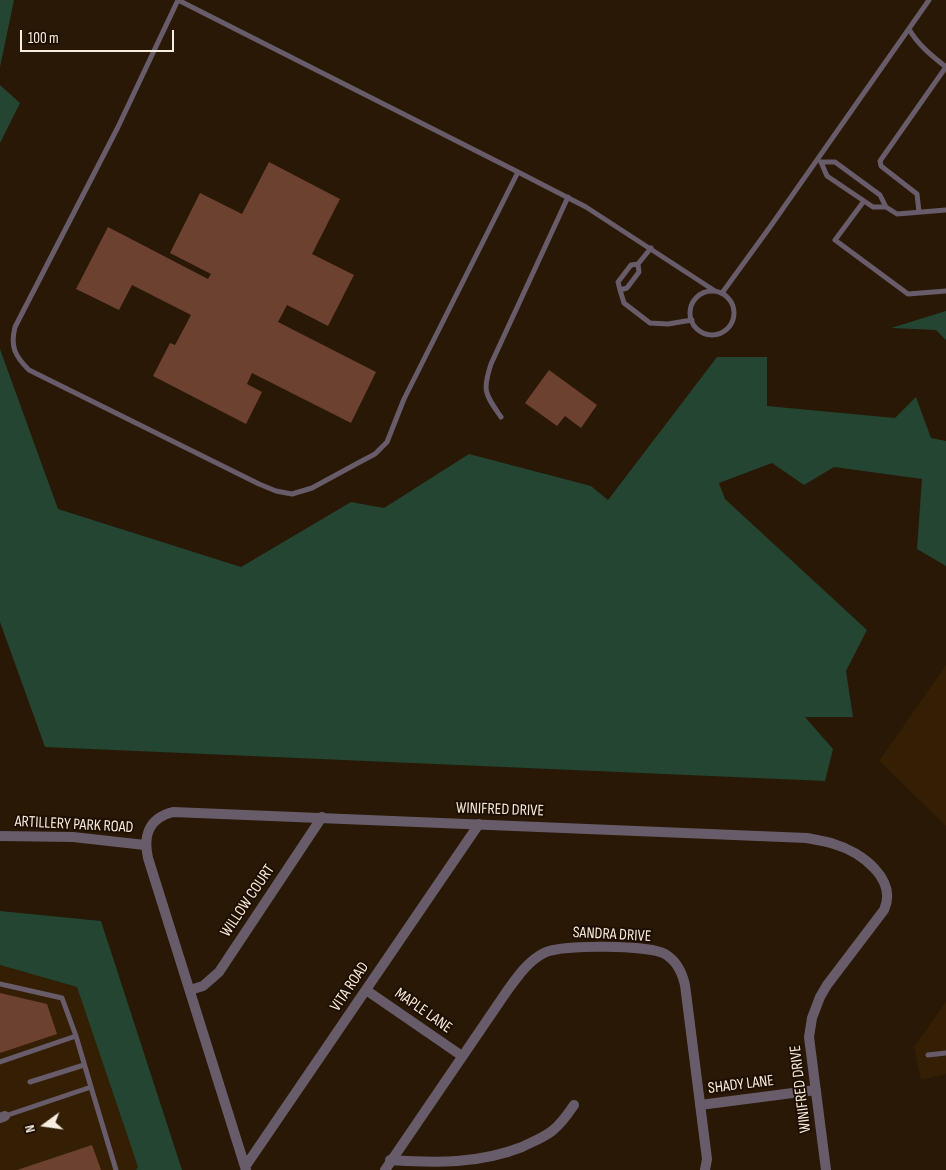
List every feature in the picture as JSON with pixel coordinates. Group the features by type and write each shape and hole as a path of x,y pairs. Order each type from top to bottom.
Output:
{"street":[{"name":"WINIFRED DRIVE","path":"145,845 151,825 166,814 173,812 807,838 834,844 857,855 877,871 884,880 888,891 888,901 884,910 828,985 812,1018 809,1037 826,1170"},
{"name":"WILLOW COURT","path":"190,990 203,986 219,972 322,818"},
{"name":"VITA ROAD","path":"246,1169 479,824"},
{"name":"ARTILLERY PARK ROAD","path":"0,836 72,837 145,845"},
{"path":"145,845 246,1169"},
{"name":"SANDRA DRIVE","path":"384,1170 462,1056 533,959 546,952 560,948 588,946 650,950 664,953 682,972 707,1159 705,1170"},
{"name":"MAPLE LANE","path":"366,990 462,1056"},
{"name":"SHADY LANE","path":"700,1105 816,1090"},
{"path":"390,1160 422,1162 464,1161 497,1155 539,1140 552,1131 574,1105"}],"lane":[{"path":"518,172 404,399 387,442 375,454 312,488 292,494 259,484 30,370 15,352 12,339 15,327 118,127 178,0 586,206 714,291"},
{"path":"722,293 819,161 929,0"},
{"path":"909,29 924,50 946,67 880,161 881,166 916,194 919,212"},
{"path":"819,161 827,176 873,207 886,207"},
{"path":"819,161 834,162 880,195 886,207 897,214 946,210"},
{"path":"501,417 489,400 485,383 491,364 568,197"},
{"path":"864,201 835,240 908,294 946,292"},
{"path":"620,290 627,288 639,272 638,264 651,248"},
{"path":"638,264 631,264 618,282 624,303 650,323 668,324 692,320"},
{"path":"707,291 722,293 728,297 734,311 734,318 726,330 720,333 706,334 700,331 692,320 691,306 695,299 707,291"},
{"path":"0,984 62,998 76,1036 116,1170"},
{"path":"0,1062 76,1036"},
{"path":"928,1055 946,1053"},
{"path":"30,1082 84,1064"},
{"path":"3,1117 91,1087"}],"shaded area":[{"path":"946,665 946,826 879,761"},
{"path":"0,965 77,987 138,1167 136,1170 0,1170"},
{"path":"946,1002 946,1074 921,1080 914,1047"}],"green space":[{"path":"0,0 14,0 0,67"},
{"path":"0,85 20,103 0,143"},
{"path":"946,311 946,340 936,330 891,328"},
{"path":"0,349 58,509 241,567 351,502 384,508 469,454 591,486 608,500 717,357 767,357 767,406 895,418 916,397 931,438 946,441 946,566 917,549 922,479 834,467 804,485 772,463 719,483 725,499 867,630 846,671 853,717 805,717 833,749 825,781 45,747 0,622"},
{"path":"0,911 101,921 182,1170 136,1170 138,1167 77,987 0,965"}],"building":[{"path":"269,162 340,199 312,254 354,275 328,326 287,305 278,322 376,372 351,423 252,373 247,384 262,392 246,424 153,376 170,343 175,345 191,315 132,285 119,310 76,289 108,227 208,279 211,274 170,253 200,193 242,214"},
{"path":"549,370 597,405 581,428 565,416 557,426 525,403"},
{"path":"0,993 47,1004 57,1034 0,1053"},
{"path":"92,1145 101,1170 17,1170"}]}
